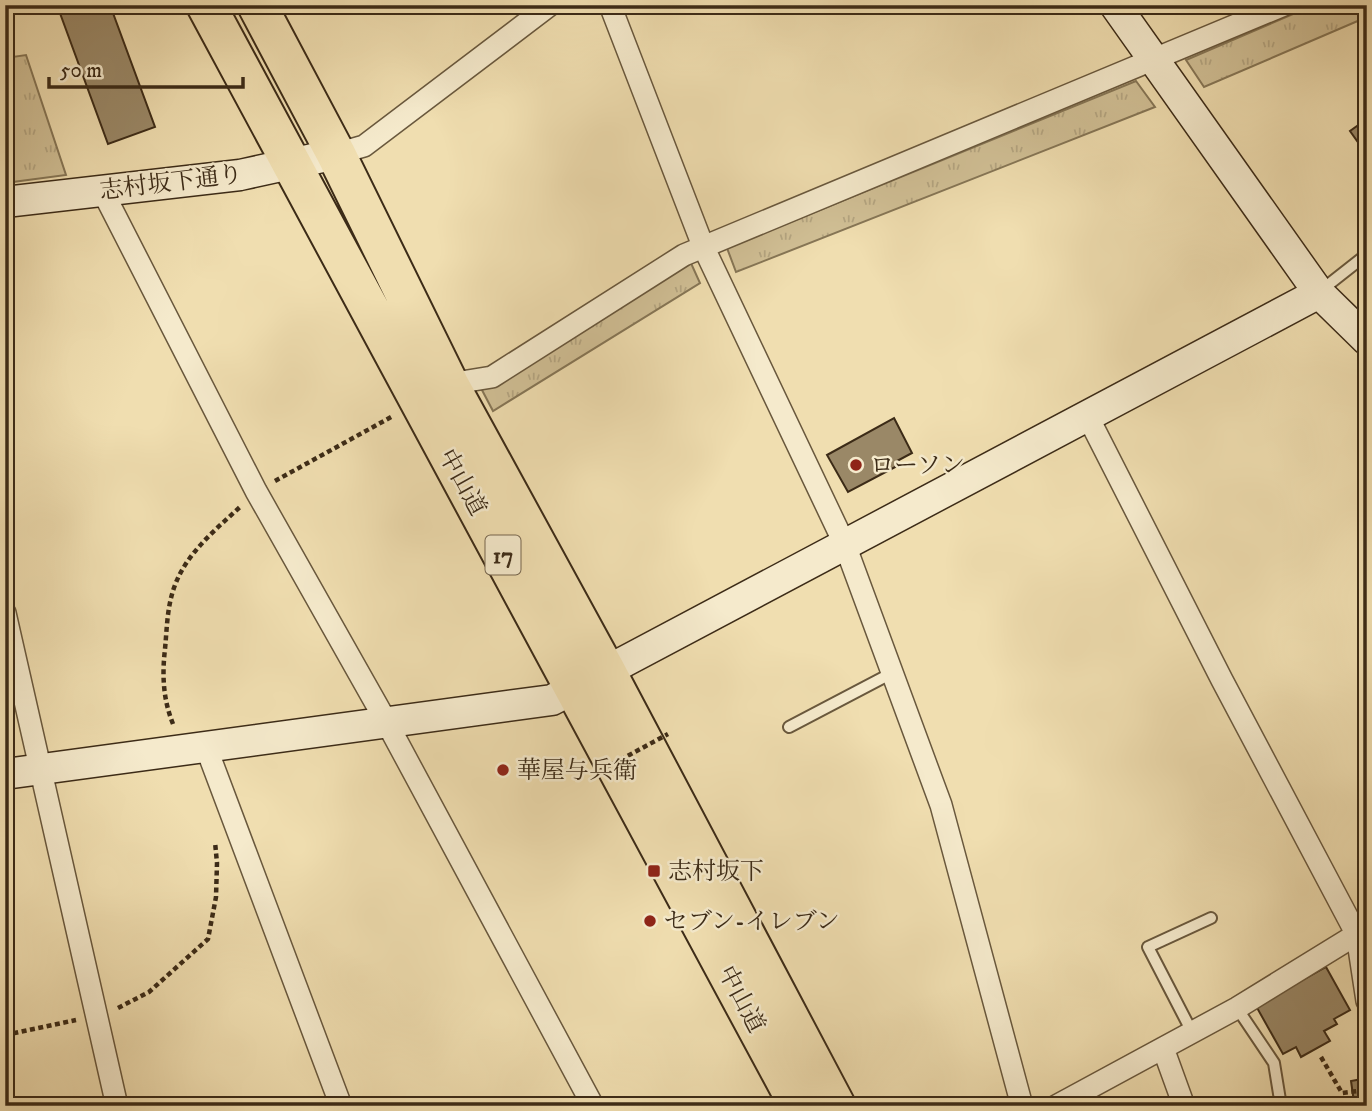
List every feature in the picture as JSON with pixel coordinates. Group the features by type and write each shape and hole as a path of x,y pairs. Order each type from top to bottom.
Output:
{"highway":[{"name":"中山道","path":"206,5 290,164 836,1106"},
{"name":"中山道","path":"257,5 336,154 799,1106"}],"street":[{"path":"336,154 364,146 550,5"},
{"path":"610,5 703,246 845,545 942,805 1022,1106"},
{"path":"1115,5 1319,293 1367,340"},
{"path":"449,384 492,377 684,254 1283,5"},
{"name":"志村坂下通り","path":"5,202 240,175 336,154"},
{"path":"102,190 256,491 387,723 593,1106"},
{"path":"5,774 545,701 1319,293"},
{"path":"1087,415 1228,693 1362,931 1367,1002"},
{"path":"5,613 12,677 42,769 117,1106"},
{"path":"195,748 341,1106"},
{"path":"1056,1106 1237,1008 1362,931"},
{"path":"1163,1048 1184,1106"}],"lane":[{"path":"1319,293 1366,255"},
{"path":"789,727 892,673"},
{"path":"1192,1032 1148,947 1211,918"},
{"path":"1237,1008 1274,1063 1281,1106"}],"path":[{"path":"195,748 170,717 162,673 169,611 175,585 202,543 256,491 403,411"},
{"path":"598,772 668,734"},
{"path":"5,1035 96,1016 118,1008 149,992 208,939 216,897 214,830"},
{"path":"1321,1057 1342,1093 1366,1090"}],"green space":[{"path":"1314,5 1367,5 1367,17 1204,87 1186,60"},
{"path":"26,55 66,175 5,183 5,58"},
{"path":"1136,81 1155,107 736,272 727,248"},
{"path":"690,261 700,283 493,411 482,390"}],"building":[{"path":"57,5 110,5 155,127 108,144"},
{"path":"1367,119 1367,155 1350,131"},
{"path":"894,418 912,453 897,461 899,465 848,492 827,455"},
{"path":"1326,967 1350,1010 1334,1019 1337,1024 1324,1031 1330,1041 1301,1057 1296,1047 1283,1054 1256,1006"},
{"path":"1362,1079 1365,1100 1354,1102 1351,1081"}],"place":[{"name":"ローソン","path":"856,465"},
{"name":"華屋与兵衛","path":"503,770"},
{"name":"志村坂下","path":"654,871"},
{"name":"セブン-イレブン","path":"650,921"}]}
